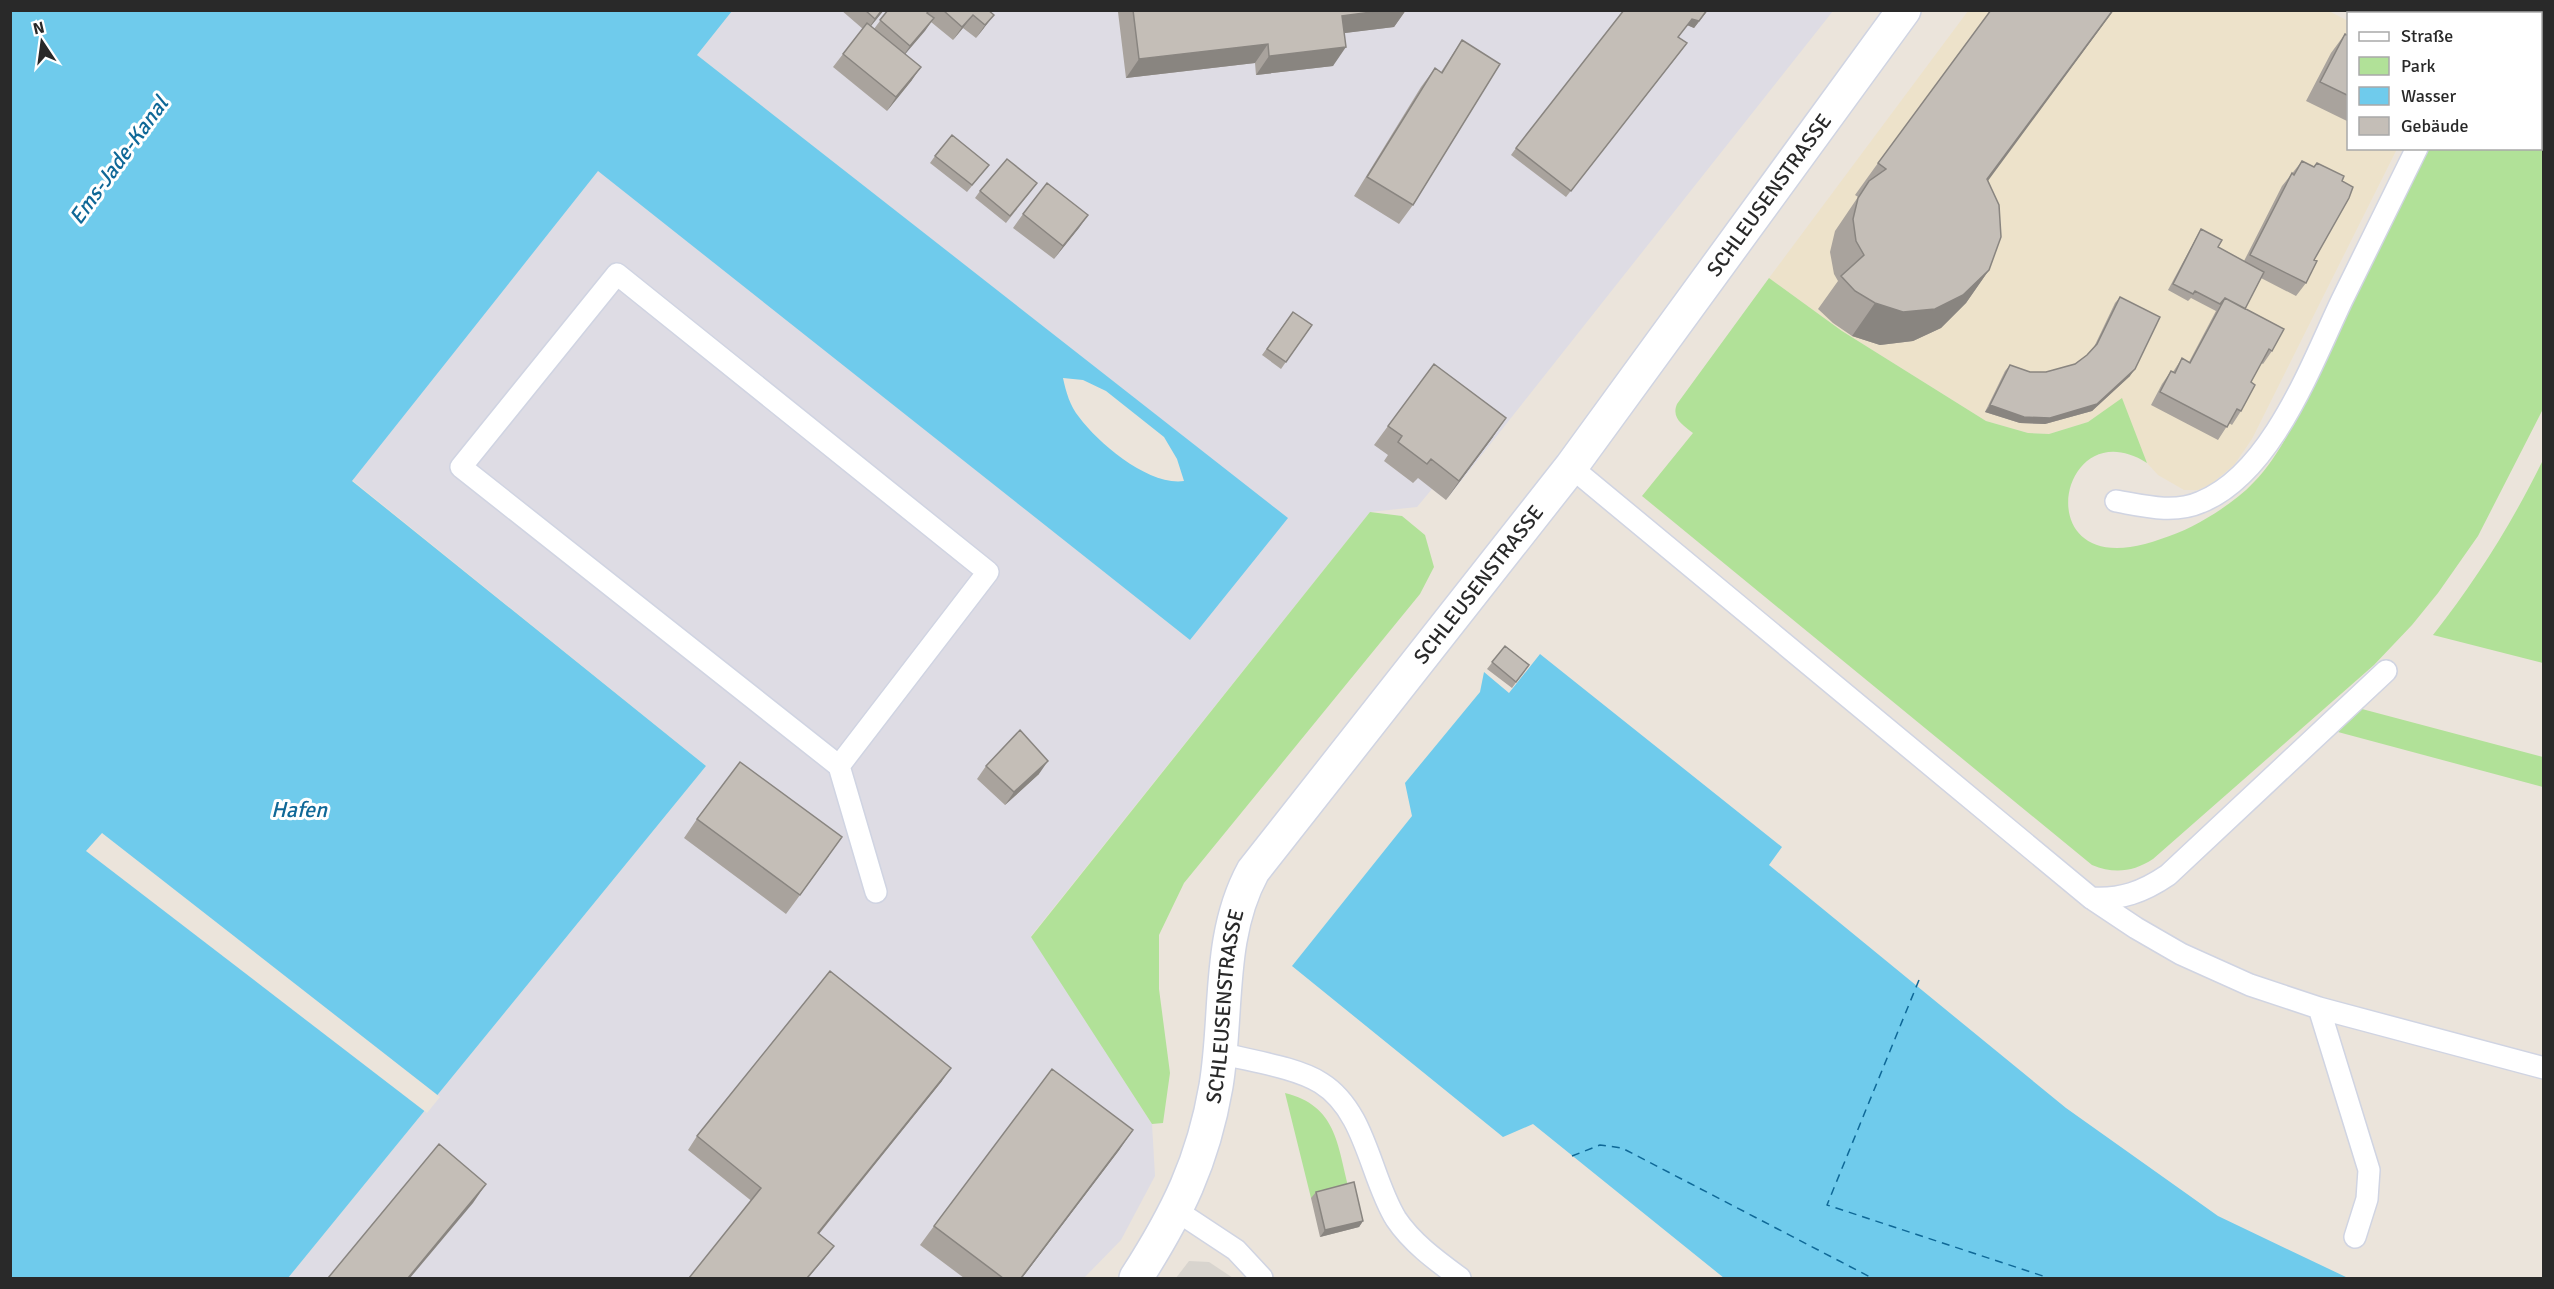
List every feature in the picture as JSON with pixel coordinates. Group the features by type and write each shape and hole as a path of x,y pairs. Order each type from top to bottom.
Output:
{"street":[{"name":"SCHLEUSENSTRASSE","path":"1136,1278 1177,1211 1196,1167 1209,1121 1220,1053 1229,939 1235,911 1253,871 1571,467 1904,10"}],"lane":[{"path":"2116,501 2156,508 2189,507 2223,490 2258,455 2296,396 2416,150"},
{"path":"839,766 988,572 617,274 461,467 839,766 876,892"},
{"path":"1571,467 2091,898 2136,928 2214,970 2319,1008 2544,1068"},
{"path":"2091,898 2120,898 2133,894 2169,875 2386,671"},
{"path":"2319,1008 2369,1170 2367,1199 2355,1237"},
{"path":"1220,1053 1308,1076 1336,1095 1355,1126 1398,1220 1434,1258 1460,1278"},
{"path":"1177,1211 1236,1250 1262,1278"}],"shaded area":[{"path":"732,11 1833,11 1446,500 1432,489 1417,507 1370,512 1031,936 1152,1124 1155,1176 1121,1240 1084,1278 288,1278 706,766 352,480 598,170 1190,640 1287,518 697,55"},
{"path":"1968,11 2329,11 2347,20 2347,150 2396,150 2252,439 2234,465 2210,485 2198,490 2184,490 2158,475 2147,463 2122,399 2088,422 2049,434 2028,433 1986,421 1842,331 1769,278"},
{"path":"1189,1261 1209,1262 1233,1278 1176,1278"}],"green space":[{"path":"2543,11 2543,409 2478,536 2438,593 2412,625 2374,665 2146,863 2123,870 2108,870 2092,865 1642,496 1693,433 1677,417 1677,404 1769,278 1842,331 1986,421 2028,433 2049,434 2088,422 2122,398 2147,463 2117,452 2093,457 2077,473 2069,495 2070,518 2083,537 2107,547 2145,544 2200,522 2226,506 2249,487 2285,440 2429,150 2542,150 2542,12 2522,12"},
{"path":"2543,460 2543,663 2433,635 2493,550"},
{"path":"1370,512 1402,516 1425,535 1434,567 1420,594 1184,883 1159,935 1159,989 1170,1073 1163,1123 1152,1124 1031,937"},
{"path":"2362,709 2543,757 2543,787 2338,732"},
{"path":"1285,1093 1302,1099 1325,1117 1337,1142 1349,1189 1311,1198"}],"water":[{"name":"Hafen","path":"10,11 732,11 697,55 1288,518 1190,640 598,171 352,481 706,766 288,1278 11,1278","holes":["1063,378 1083,380 1106,391 1164,437 1177,459 1184,481 1170,481 1141,470 1099,439 1073,408"]},
{"path":"1540,654 1782,847 1769,865 2066,1108 2218,1216 2348,1278 1724,1278 1533,1124 1503,1137 1292,966 1412,816 1405,783 1480,692 1484,672 1509,693"}],"pier":[{"path":"102,833 440,1097 427,1113 86,851"}],"building":[{"path":"865,10 882,10 875,19"},
{"path":"888,10 929,10 927,13 934,18 910,46 880,20"},
{"path":"943,10 988,10 994,15 985,25 973,15 962,27"},
{"path":"1133,10 1387,10 1342,16 1346,47 1269,56 1268,44 1139,59"},
{"path":"1624,10 1707,10 1699,21 1692,19 1678,37 1687,43 1571,191 1516,148"},
{"path":"1991,10 2113,10 1987,179 1999,205 2001,237 1989,270 1963,295 1935,309 1903,312 1875,303 1855,291 1841,276 1864,255 1856,241 1853,219 1858,198 1869,181 1886,169 1878,163"},
{"path":"867,23 921,67 896,97 843,54"},
{"path":"2345,34 2347,35 2347,95 2320,82"},
{"path":"1462,40 1500,64 1413,205 1367,177 1435,68 1442,73"},
{"path":"952,135 989,165 972,185 935,156"},
{"path":"1007,159 1037,183 1010,216 980,191"},
{"path":"2302,161 2314,167 2317,163 2344,176 2342,181 2353,187 2314,260 2317,261 2306,283 2250,255 2292,173 2294,175"},
{"path":"1047,183 1088,215 1063,246 1023,214"},
{"path":"2201,229 2222,240 2218,247 2264,272 2245,309 2225,298 2220,304 2195,291 2193,294 2173,284"},
{"path":"2120,297 2160,317 2135,369 2097,404 2050,418 2024,417 1990,405 2010,365 2030,372 2046,372 2075,364 2087,355 2097,344"},
{"path":"2225,298 2284,329 2272,351 2269,349 2251,382 2255,385 2241,411 2237,409 2227,427 2160,392 2171,371 2175,373 2182,358 2190,363"},
{"path":"1293,312 1312,325 1286,362 1267,349"},
{"path":"1434,364 1506,418 1459,481 1431,459 1427,464 1398,442 1402,436 1388,426"},
{"path":"1505,646 1529,665 1516,682 1492,662"},
{"path":"1020,730 1048,761 1014,792 986,766"},
{"path":"740,762 842,837 800,895 697,819"},
{"path":"830,971 951,1068 818,1233 834,1246 807,1278 689,1278 761,1188 697,1136"},
{"path":"1052,1069 1133,1130 1021,1278 1003,1278 934,1226"},
{"path":"439,1144 486,1184 408,1278 328,1278"},
{"path":"1354,1182 1363,1221 1325,1230 1316,1192"}],"ferry route":[{"path":"1919,980 1827,1205 2049,1278"},
{"path":"1572,1156 1600,1145 1622,1148 1872,1278"}],"water label":[{"name":"Ems-Jade-Kanal","path":"118,160"}]}
